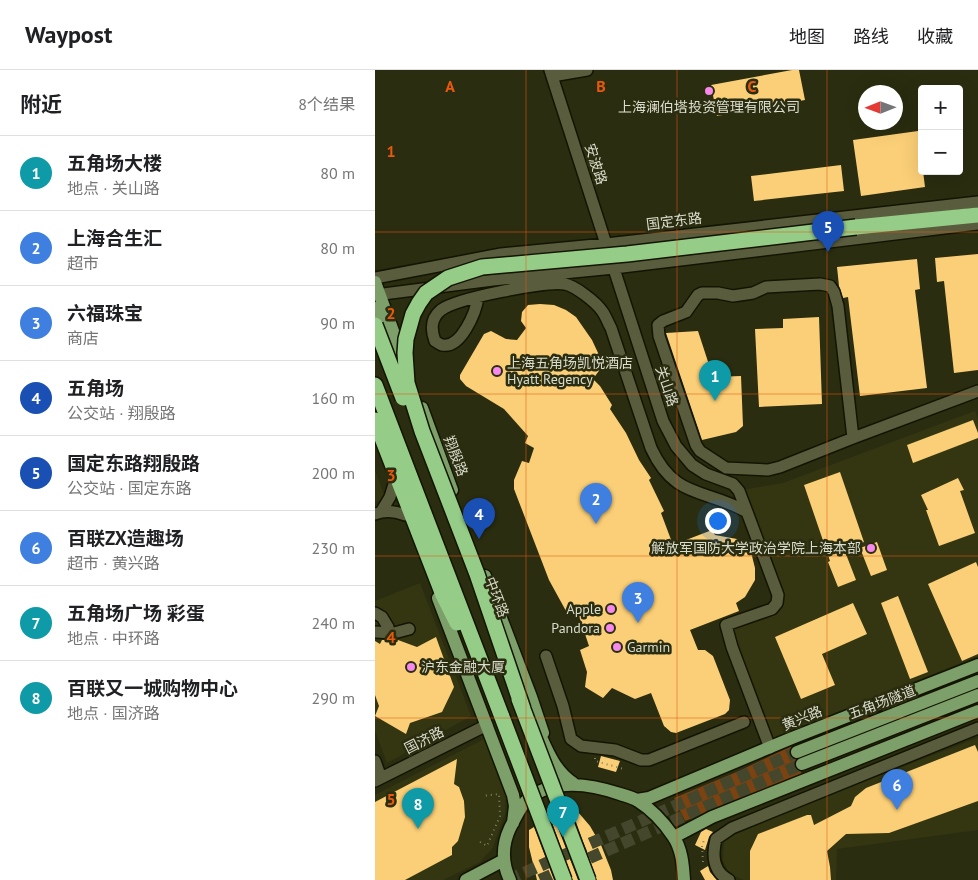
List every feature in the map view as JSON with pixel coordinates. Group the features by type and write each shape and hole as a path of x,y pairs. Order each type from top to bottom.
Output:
{"highway":[{"path":"523,709 477,574 411,400 407,383 405,353 409,326 419,303 427,293 448,278 482,267 627,254 855,227 978,215"},
{"name":"中环路","path":"375,325 588,880"},
{"path":"375,385 564,880"},
{"path":"375,420 443,595 502,717"}],"main road":[{"name":"翔殷路","path":"377,290 531,697 548,752"},
{"name":"翔殷路","path":"375,308 423,441 488,612 524,700 557,769 563,777 573,783"},
{"path":"375,435 513,795 515,806 513,823"},
{"name":"黄兴路","path":"637,800 649,798 978,665"},
{"name":"五角场隧道","path":"797,752 978,681"},
{"name":"五角场隧道","path":"802,764 978,695"},
{"path":"673,837 712,817 977,714"},
{"path":"510,880 504,860 505,846 521,806 528,799 553,787 573,783 604,788 637,800 655,814 673,837 680,851 684,880"},
{"path":"466,880 504,860"}],"street":[{"path":"551,73 587,70"},
{"name":"安波路","path":"551,73 614,268"},
{"name":"国定东路","path":"375,278 501,254 978,202"},
{"path":"377,290 614,268 978,224"},
{"name":"关山路","path":"614,268 663,421 676,446 692,465 706,474 733,484 739,491 747,512"},
{"path":"493,280 497,293"},
{"path":"478,297 471,322 458,338 451,344 442,345 435,341 431,330 434,318 441,310 452,304 478,297 497,293 543,285 565,284 582,292 602,310 611,328 651,448 658,462 678,484 700,494 734,505 747,512 778,596 777,603 772,609 726,625 732,647 770,748"},
{"path":"853,438 837,306 834,292 830,286 820,284 766,288 753,293 733,296 718,293 702,293 698,295 686,312 663,321 658,325 659,336 696,445 700,451 720,466 726,468 768,470 780,467 978,390"},
{"path":"624,369 643,362"},
{"path":"378,513 389,497 394,484"},
{"path":"378,513 397,512 405,515"},
{"path":"375,612 382,617 387,627"},
{"path":"375,632 394,633 409,629"},
{"path":"546,656 563,706 571,739 581,746 615,750 641,760 649,760 744,722"},
{"name":"国济路","path":"378,780 487,724"},
{"path":"729,880 723,877 715,866 713,851 716,839 732,828 978,728"},
{"path":"375,761 378,780"}],"path":[{"path":"595,760 624,769"},
{"path":"479,842 487,846 500,816 499,794 481,796"}],"shaded area":[{"name":"解放军国防大学政治学院上海本部","path":"975,411 978,420 978,656 771,739 729,628 782,603 742,490 783,483"},
{"path":"375,470 385,498 375,502"},
{"path":"420,583 471,716 387,763 375,731 375,601"},
{"path":"978,738 978,830 837,849 836,880 744,880 729,874 723,860 724,839 742,828"},
{"path":"484,739 506,791 505,814 492,849 480,862 443,880 375,880 375,795"},
{"path":"791,746 802,775 685,821 674,798 739,771"}],"building":[{"path":"799,70 805,100 717,116 711,85"},
{"path":"918,131 918,175 924,175 925,187 861,196 853,140"},
{"path":"841,165 844,191 754,201 751,176"},
{"path":"978,254 978,370 954,373 944,281 937,282 935,258"},
{"path":"917,259 920,289 915,290 927,388 860,396 848,297 843,298 839,286 837,267"},
{"path":"528,305 554,305 576,317 592,340 599,355 606,361 593,379 600,386 612,405 610,409 651,478 649,480 664,511 661,513 673,545 712,530 715,535 737,539 746,546 752,556 755,580 745,597 736,603 739,611 690,630 698,650 705,650 713,656 730,700 729,710 725,714 676,733 671,732 664,726 651,693 635,699 612,688 603,698 585,687 587,672 580,650 589,646 576,607 566,611 549,580 514,489 514,480 522,461 529,463 534,448 525,443 528,436 504,409 466,386 460,379 460,375 484,334 491,331 506,339 517,340 526,328 521,321 522,312"},
{"path":"819,317 822,404 759,407 755,329 783,328 783,319"},
{"path":"698,331 713,377 741,376 743,426 736,432 702,440 666,333"},
{"path":"973,420 978,438 913,463 907,445"},
{"path":"840,472 864,542 844,549 856,580 838,587 828,562 830,561 804,485"},
{"path":"958,478 964,490 960,491 975,533 939,546 926,510 928,510 921,495"},
{"path":"877,542 887,570 871,576 860,548"},
{"path":"976,562 978,567 978,654 962,661 928,584"},
{"path":"898,596 928,672 910,679 881,603"},
{"path":"853,603 867,634 822,654 835,685 801,699 775,637"},
{"name":"沪东金融大厦","path":"436,637 454,687 442,712 410,723 406,734 375,716 379,706 375,695 375,641 380,644 382,640 398,640 417,647"},
{"path":"975,745 978,752 978,801 889,833 846,834 827,851 831,880 750,880 750,851 758,834 807,815 811,815 814,825 851,806 855,797 866,788"},
{"path":"601,756 620,761 616,772 598,767"},
{"path":"457,759 454,784 459,787 464,801 465,817 458,841 452,847 452,855 405,880 375,880 375,802"},
{"path":"550,807 578,880 573,880 547,809"},
{"path":"572,811 578,812 590,826 601,845 613,880 597,880"},
{"path":"534,827 554,880 537,880 529,847 529,830"},
{"path":"706,829 713,832 709,837 705,850 695,845 701,832"},
{"path":"708,866 710,872 717,880 705,880 700,871"}],"tunnel":[{"path":"508,880 797,752"},
{"path":"540,880 802,764"}],"place":[{"name":"上海澜伯塔投资管理有限公司","path":"709,91"},
{"name":"国定东路翔殷路","path":"828,252"},
{"name":"上海五角场凯悦酒店 Hyatt Regency","path":"497,371"},
{"name":"五角场大楼","path":"715,401"},
{"name":"上海合生汇","path":"596,524"},
{"name":"五角场","path":"479,539"},
{"name":"解放军国防大学政治学院上海本部","path":"871,548"},
{"name":"Apple","path":"611,609"},
{"name":"六福珠宝","path":"638,623"},
{"name":"Pandora","path":"610,628"},
{"name":"Garmin","path":"617,647"},
{"name":"沪东金融大厦","path":"411,667"},
{"name":"百联ZX造趣场","path":"897,810"},
{"name":"百联又一城购物中心","path":"418,829"},
{"name":"五角场广场 彩蛋","path":"563,837"}]}
